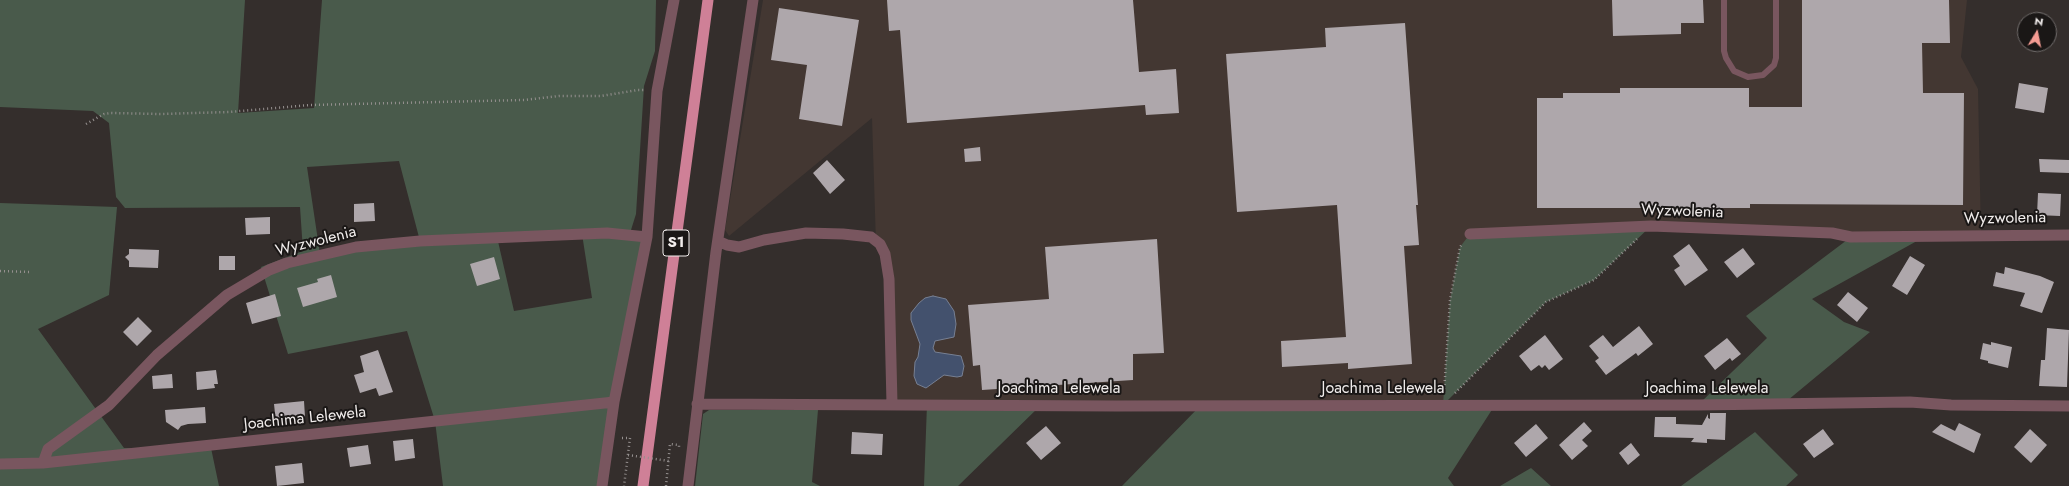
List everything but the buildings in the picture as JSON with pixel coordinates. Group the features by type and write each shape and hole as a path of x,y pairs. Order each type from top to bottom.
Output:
{"highway":[{"name":"S1","path":"643,486 708,0"}],"street":[{"path":"602,486 614,402 646,237 657,91 674,0"},
{"path":"688,486 718,241 754,0"},
{"name":"Wyzwolenia","path":"1470,234 1651,226 1832,233 1851,238 2069,235"},
{"name":"Wyzwolenia","path":"43,463 48,449 109,405 157,355 227,296 269,270 288,263 356,247 420,241 607,233 646,237"},
{"path":"718,241 739,247 764,240 806,233 871,236 880,244 885,254 889,279 892,404"},
{"name":"Joachima Lelewela","path":"0,464 43,463 614,402"},
{"name":"Joachima Lelewela","path":"697,404 1782,405 1910,402 1951,405 2069,406"}],"lane":[{"path":"1724,0 1724,51 1726,58 1734,71 1748,77 1763,75 1774,65 1776,58 1776,0"}],"path":[{"path":"86,124 104,114 111,113 160,114 229,112 310,105 524,100 559,96 601,96 638,90 657,91"},
{"path":"1443,405 1546,302 1594,280 1651,226"},
{"path":"1443,405 1450,300 1460,247 1470,234"},
{"path":"0,271 30,272"},
{"path":"621,443 622,437 630,438 624,486"},
{"path":"666,486 670,444 679,445 679,451"},
{"path":"628,455 669,461"}],"shaded area":[{"path":"763,0 1967,0 1961,57 1978,89 1981,236 1651,226 1470,234 1443,405 892,404 889,279 876,244 872,118 729,236 725,230"}],"green space":[{"path":"0,0 245,0 238,113 314,108 322,0 656,0 655,51 644,86 636,214 631,230 647,237 602,486 443,486 435,421 407,331 288,354 261,267 303,251 300,207 125,208 116,197 109,123 93,111 0,107","holes":["399,161 420,241 320,254 307,167","582,234 592,298 514,311 497,237"]},
{"path":"0,203 117,207 109,295 38,329 124,448 211,448 219,486 0,486"},
{"path":"1651,226 1594,280 1546,302 1443,405 1450,300 1460,247 1470,234"},
{"path":"1926,236 1812,299 1844,322 1870,332 1782,405 1698,405 1767,338 1746,316 1851,237"},
{"path":"927,404 1041,405 958,486 924,486"},
{"path":"1201,405 1495,405 1448,478 1454,486 1122,486"},
{"path":"709,410 818,410 812,482 820,486 695,486 703,414"},
{"path":"1755,432 1798,475 1786,486 1681,486"},
{"path":"1531,468 1551,486 1500,486"}],"water":[{"path":"933,296 946,299 954,311 956,324 954,337 935,341 933,348 935,352 961,356 964,366 962,376 957,377 944,375 926,388 917,384 914,376 915,362 918,357 920,344 911,320 911,313 925,298"}]}
